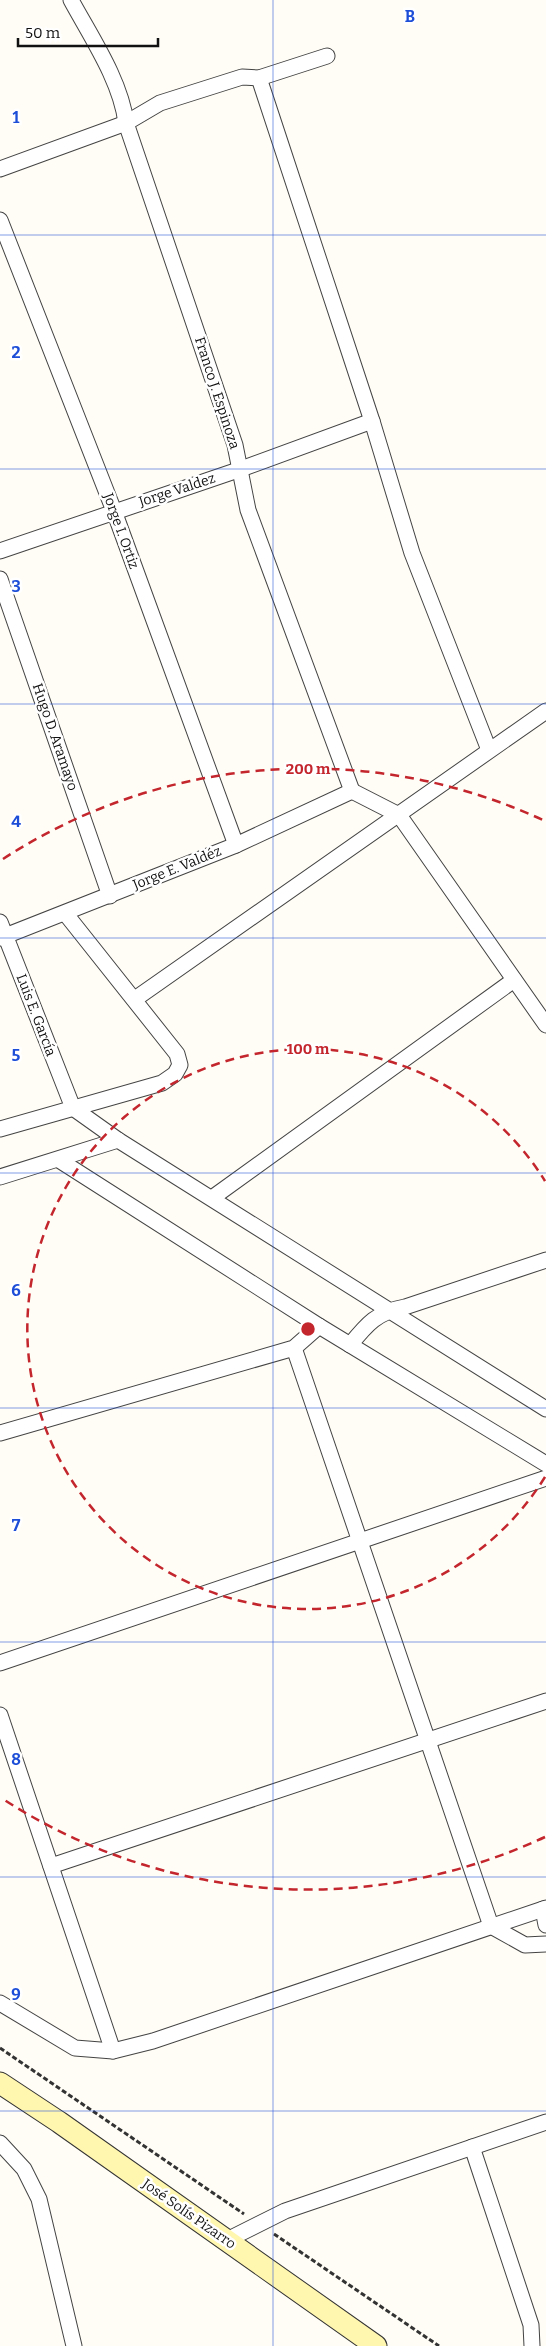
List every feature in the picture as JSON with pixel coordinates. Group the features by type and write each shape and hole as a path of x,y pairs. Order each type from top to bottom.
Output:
{"main road":[{"name":"José Solís Pizarro","path":"0,2083 59,2122 376,2346"}],"street":[{"name":"Franco J. Espinoza","path":"71,0 118,90 124,107 126,123 232,436 248,510 352,792"},
{"path":"0,169 126,123 160,103 242,77 259,78 327,56"},
{"path":"259,78 372,420 412,553 489,750"},
{"name":"Jorge I. Ortiz","path":"0,220 114,511 236,845"},
{"name":"Jorge Valdez","path":"0,551 240,469 372,420"},
{"name":"Hugo D. Aramayo","path":"0,579 110,896"},
{"path":"135,999 546,711"},
{"path":"352,792 399,815 546,1025"},
{"name":"Jorge E. Valdéz","path":"3,937 236,845 352,792"},
{"path":"0,1129 162,1082 175,1074 180,1065 177,1054 65,913"},
{"name":"Luis E. García","path":"0,922 3,937 73,1108"},
{"path":"212,1198 514,980"},
{"path":"73,1108 118,1140 546,1409"},
{"path":"0,1177 118,1140"},
{"path":"59,1160 319,1326 546,1464"},
{"path":"350,1345 369,1322 388,1310 546,1260"},
{"path":"0,1433 294,1348 319,1326"},
{"path":"294,1348 491,1926 525,1945 546,1944"},
{"path":"0,1663 546,1478"},
{"path":"51,1866 546,1701"},
{"path":"0,1715 113,2051"},
{"path":"0,2003 75,2048 113,2051 153,2042 545,1909 546,1925"},
{"path":"227,2240 285,2211 546,2122"},
{"path":"0,2143 24,2169 39,2199 74,2346"},
{"path":"472,2147 531,2325 532,2346"}],"path":[{"path":"0,2048 438,2346"}]}
